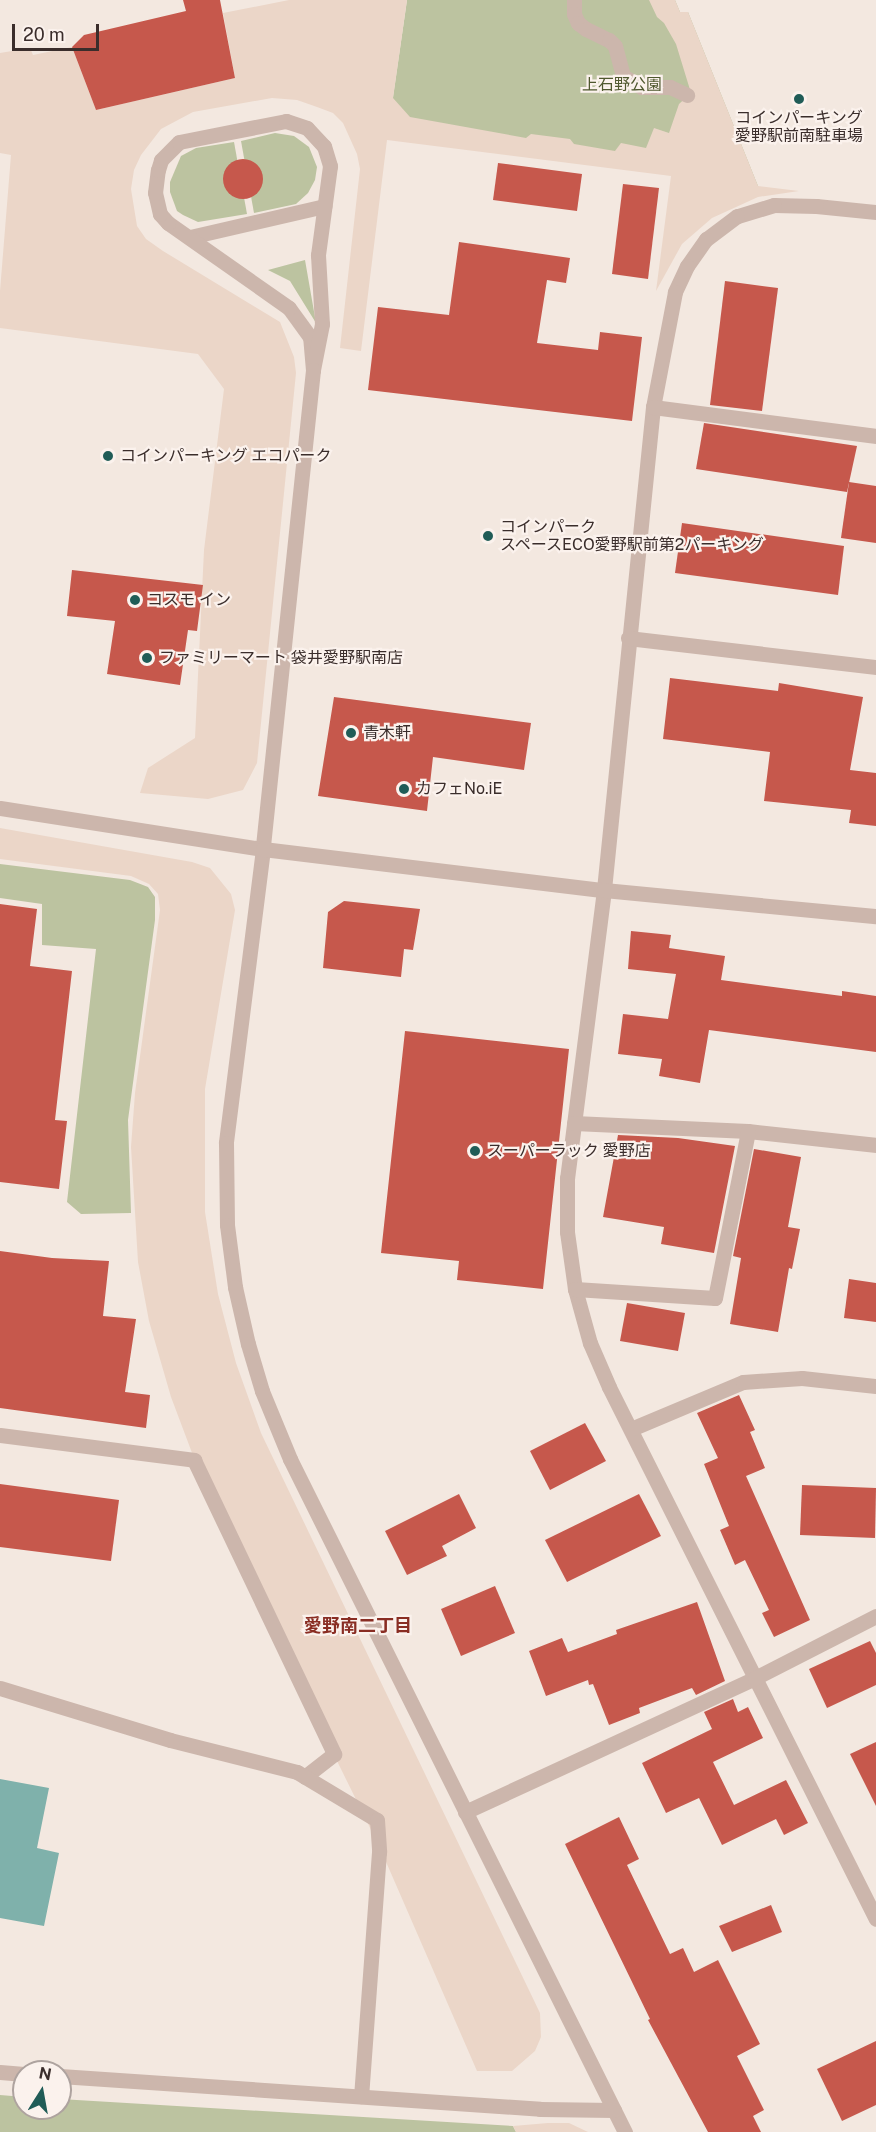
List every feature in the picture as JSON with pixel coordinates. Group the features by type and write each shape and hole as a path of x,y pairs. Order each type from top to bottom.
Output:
{"street":[{"path":"574,0 574,14 578,23 615,46 623,76 641,87 670,87 687,96"},
{"path":"313,370 310,337 289,308 160,214 155,193 161,160 180,142 286,121 307,128 324,146 330,166 318,255 322,324 313,370 263,849 226,1143 227,1225 235,1287 262,1391 290,1459 625,2132"},
{"path":"876,212 816,206 774,205 737,216 706,238 687,266 675,292 653,407 604,890 567,1178 567,1232 575,1289 590,1343 609,1388 876,1918"},
{"path":"190,237 324,206"},
{"path":"653,407 876,436"},
{"path":"628,638 876,667"},
{"path":"0,808 263,849 604,890 876,916"},
{"path":"574,1123 747,1131 876,1145"},
{"path":"575,1289 715,1298 747,1131"},
{"path":"631,1430 743,1382 802,1378 876,1386"},
{"path":"0,1435 194,1460 334,1754 305,1777"},
{"path":"465,1812 755,1678 876,1616"},
{"path":"0,1688 170,1740 297,1772 377,1820 380,1852 362,2096"},
{"path":"72,2077 540,2109 614,2110"}],"green space":[{"name":"上石野公園","path":"407,0 675,0 680,12 688,12 758,186 387,139"},
{"path":"275,133 294,136 309,147 317,167 315,180 308,193 296,204 254,213 241,141"},
{"path":"234,142 247,214 198,222 177,211 170,192 170,182 181,156 196,148"},
{"path":"305,260 316,323 290,281 268,270"},
{"path":"0,864 130,880 148,887 155,897 155,920 128,1120 131,1213 81,1214 67,1202 96,949 42,945 42,904 0,898"},
{"path":"0,2095 12,2096 12,2120 72,2120 72,2100 513,2126 516,2132 0,2132"}],"shaded area":[{"path":"289,0 407,0 393,98 410,117 526,138 531,134 570,139 574,144 615,151 621,143 646,148 654,128 669,133 679,104 691,93 676,44 664,23 657,17 649,0 675,0 680,12 688,12 758,186 799,191 758,197 712,218 682,244 656,291 671,176 387,140 361,351 340,348 360,169 357,154 343,123 333,113 317,107 297,100 272,98 193,112 161,129 141,155 134,170 131,189 137,226 146,239 163,251 280,322 294,357 296,373 257,763 243,790 208,799 140,793 148,768 195,738 204,550 224,389 198,354 0,328 0,291 11,155 0,153 0,53 30,48 33,55 72,47 96,110 235,78 223,13"},
{"path":"0,828 192,862 210,868 231,894 235,910 205,1089 205,1212 218,1294 236,1363 261,1433 540,2013 541,2037 535,2051 512,2071 477,2071 380,1848 215,1514 171,1397 149,1321 138,1262 131,1147 135,1093 160,910 158,894 149,884 131,876 0,859"},
{"path":"569,2123 588,2132 516,2132 513,2126"}],"water":[{"path":"0,1779 49,1788 37,1848 59,1853 44,1926 0,1918"}],"building":[{"path":"183,0 220,0 235,78 96,110 72,47 84,35 186,11"},
{"path":"243,159 257,165 263,179 257,193 243,199 229,193 223,179 229,165"},
{"path":"498,163 582,174 577,211 493,200"},
{"path":"623,184 659,188 648,279 612,274"},
{"path":"459,242 570,258 566,283 547,280 537,343 598,350 600,332 642,337 632,421 368,390 378,307 449,315"},
{"path":"725,281 778,288 762,411 710,405"},
{"path":"704,423 857,446 847,492 696,469"},
{"path":"849,482 876,486 876,543 841,538"},
{"path":"682,523 844,546 838,595 675,573"},
{"name":"コスモ イン","path":"72,570 203,585 197,631 188,630 180,685 107,674 115,621 67,616"},
{"path":"670,678 778,691 779,683 863,697 850,770 876,773 876,826 849,823 851,810 764,801 770,752 663,739"},
{"path":"334,697 531,723 524,770 433,757 427,811 318,796"},
{"path":"344,901 420,909 413,950 404,949 401,977 323,968 328,912"},
{"path":"0,904 37,909 30,966 72,971 55,1120 67,1121 59,1189 0,1182"},
{"path":"631,931 671,935 669,948 725,956 721,980 842,996 842,991 876,996 876,1052 709,1030 700,1083 659,1076 662,1059 618,1054 623,1014 668,1019 676,974 628,969"},
{"name":"スーパーラック 愛野店","path":"405,1031 569,1049 543,1289 457,1280 459,1261 381,1253"},
{"path":"618,1135 678,1138 735,1146 714,1253 661,1244 664,1227 603,1217"},
{"path":"754,1149 801,1157 788,1227 800,1229 792,1269 789,1268 778,1332 730,1324 741,1258 733,1256"},
{"path":"0,1251 52,1258 109,1261 103,1316 136,1319 125,1392 150,1395 146,1428 0,1408"},
{"path":"849,1279 876,1283 876,1322 844,1318"},
{"path":"627,1303 685,1313 678,1351 620,1341"},
{"path":"739,1395 755,1430 750,1432 765,1468 746,1476 810,1620 774,1637 762,1613 769,1610 745,1560 735,1565 720,1530 729,1526 704,1464 718,1458 697,1413"},
{"path":"585,1423 606,1461 550,1490 530,1451"},
{"path":"0,1484 119,1500 111,1561 0,1547"},
{"path":"802,1485 876,1488 875,1538 800,1535"},
{"path":"459,1494 476,1528 442,1546 447,1556 407,1575 385,1531"},
{"path":"639,1494 661,1536 567,1582 545,1540"},
{"path":"495,1586 515,1633 461,1656 441,1609"},
{"path":"697,1602 725,1681 696,1695 692,1688 639,1708 640,1713 609,1725 593,1684 589,1685 588,1680 546,1696 529,1651 562,1638 568,1652 617,1634 616,1630"},
{"path":"870,1641 876,1653 876,1685 827,1708 809,1669"},
{"path":"733,1699 738,1712 748,1707 763,1738 713,1762 734,1805 786,1780 808,1823 784,1835 776,1819 722,1845 699,1798 666,1813 642,1763 712,1729 704,1712"},
{"path":"876,1742 876,1806 850,1754"},
{"path":"619,1817 639,1859 627,1865 670,1954 683,1948 694,1972 718,1960 760,2044 737,2056 764,2110 753,2116 761,2132 708,2132 648,2020 650,2019 565,1844"},
{"path":"771,1905 782,1932 732,1952 719,1926"},
{"path":"876,2041 876,2105 842,2121 817,2069"}],"place":[{"name":"コインパーキング 愛野駅前南駐車場","path":"799,99"},
{"name":"コインパーキング エコパーク","path":"108,456"},
{"name":"コインパーク スペースECO愛野駅前第2パーキング","path":"488,536"},
{"name":"コスモ イン","path":"135,600"},
{"name":"ファミリーマート 袋井愛野駅南店","path":"147,658"},
{"name":"青木軒","path":"351,733"},
{"name":"カフェNo.iE","path":"404,789"},
{"name":"スーパーラック 愛野店","path":"475,1151"}],"district":[{"name":"愛野南二丁目","path":"358,1626"}]}
